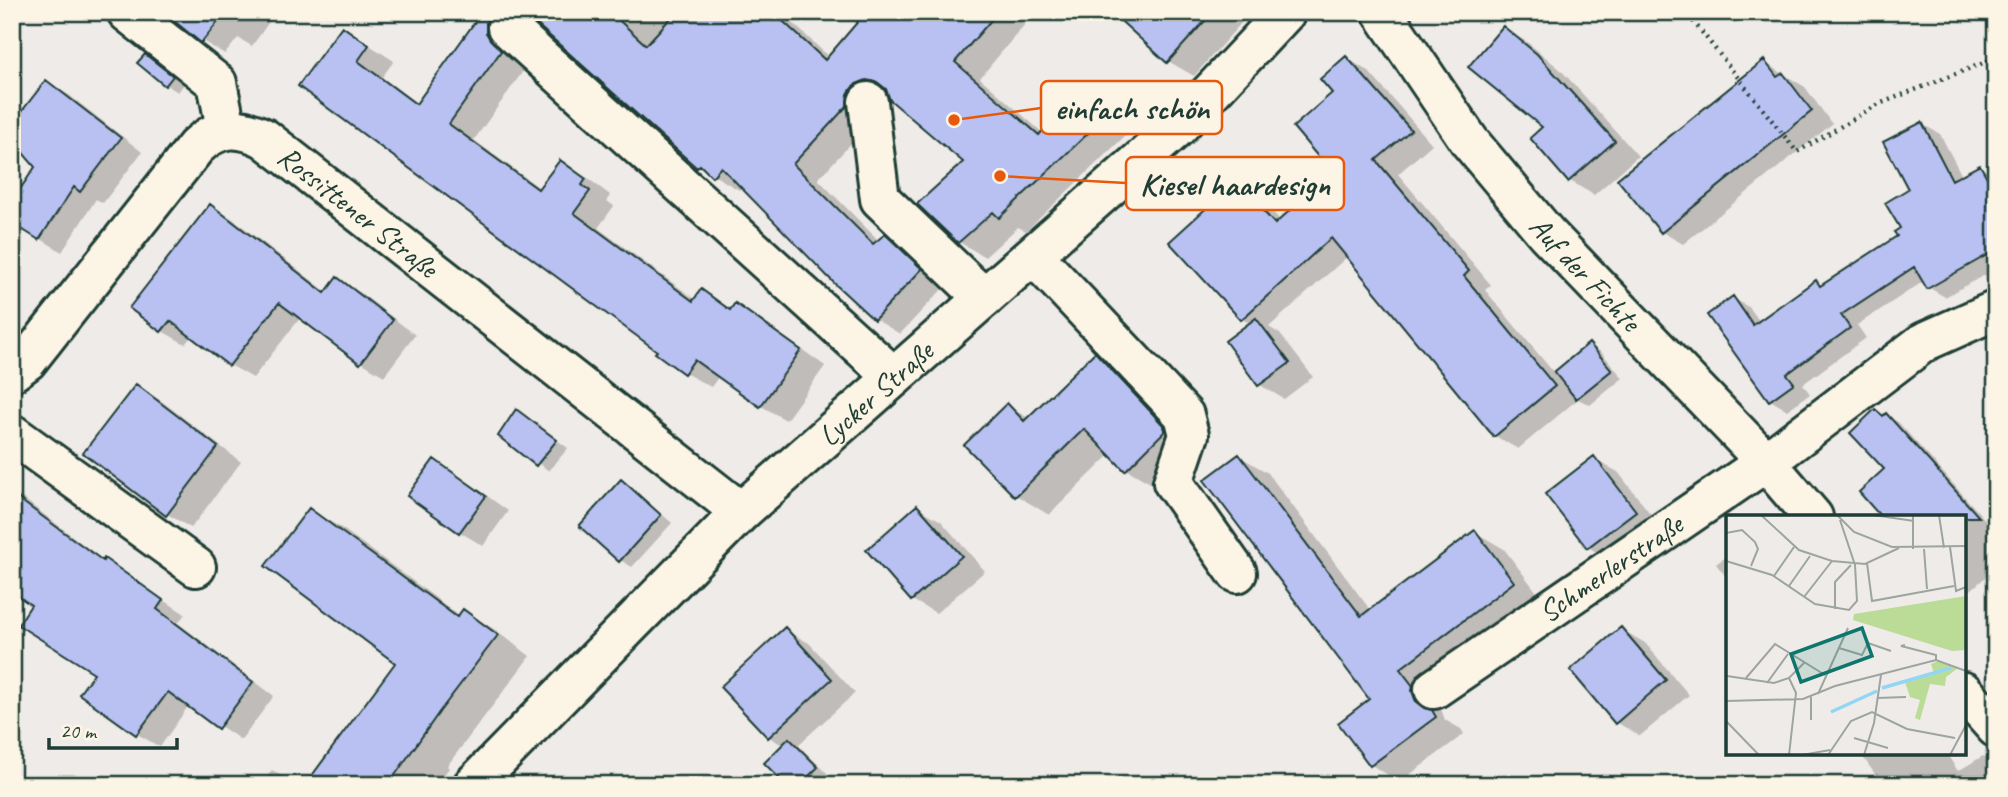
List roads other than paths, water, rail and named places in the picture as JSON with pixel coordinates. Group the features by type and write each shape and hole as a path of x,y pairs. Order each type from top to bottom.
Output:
{"street":[{"path":"12,372 27,360 196,147 215,132 226,128 217,83 127,12"},
{"name":"Lycker Straße","path":"473,785 741,512 1178,127 1286,12"},
{"name":"Auf der Fichte","path":"1382,12 1470,142 1546,233 1766,462 1811,515"},
{"path":"507,27 894,377"},
{"path":"868,103 880,199 984,298"},
{"name":"Rossittener Straße","path":"226,128 252,132 264,138 741,512"},
{"path":"1033,255 1184,415 1189,435 1173,482 1237,573"},
{"name":"Schmerlerstraße","path":"1434,689 1766,462 1924,342 1996,310"},
{"path":"12,434 196,567"},
{"path":"1966,694 1996,729"}],"place":[{"name":"einfach schön","path":"954,120"},
{"name":"Kiesel haardesign","path":"1000,176"}]}
